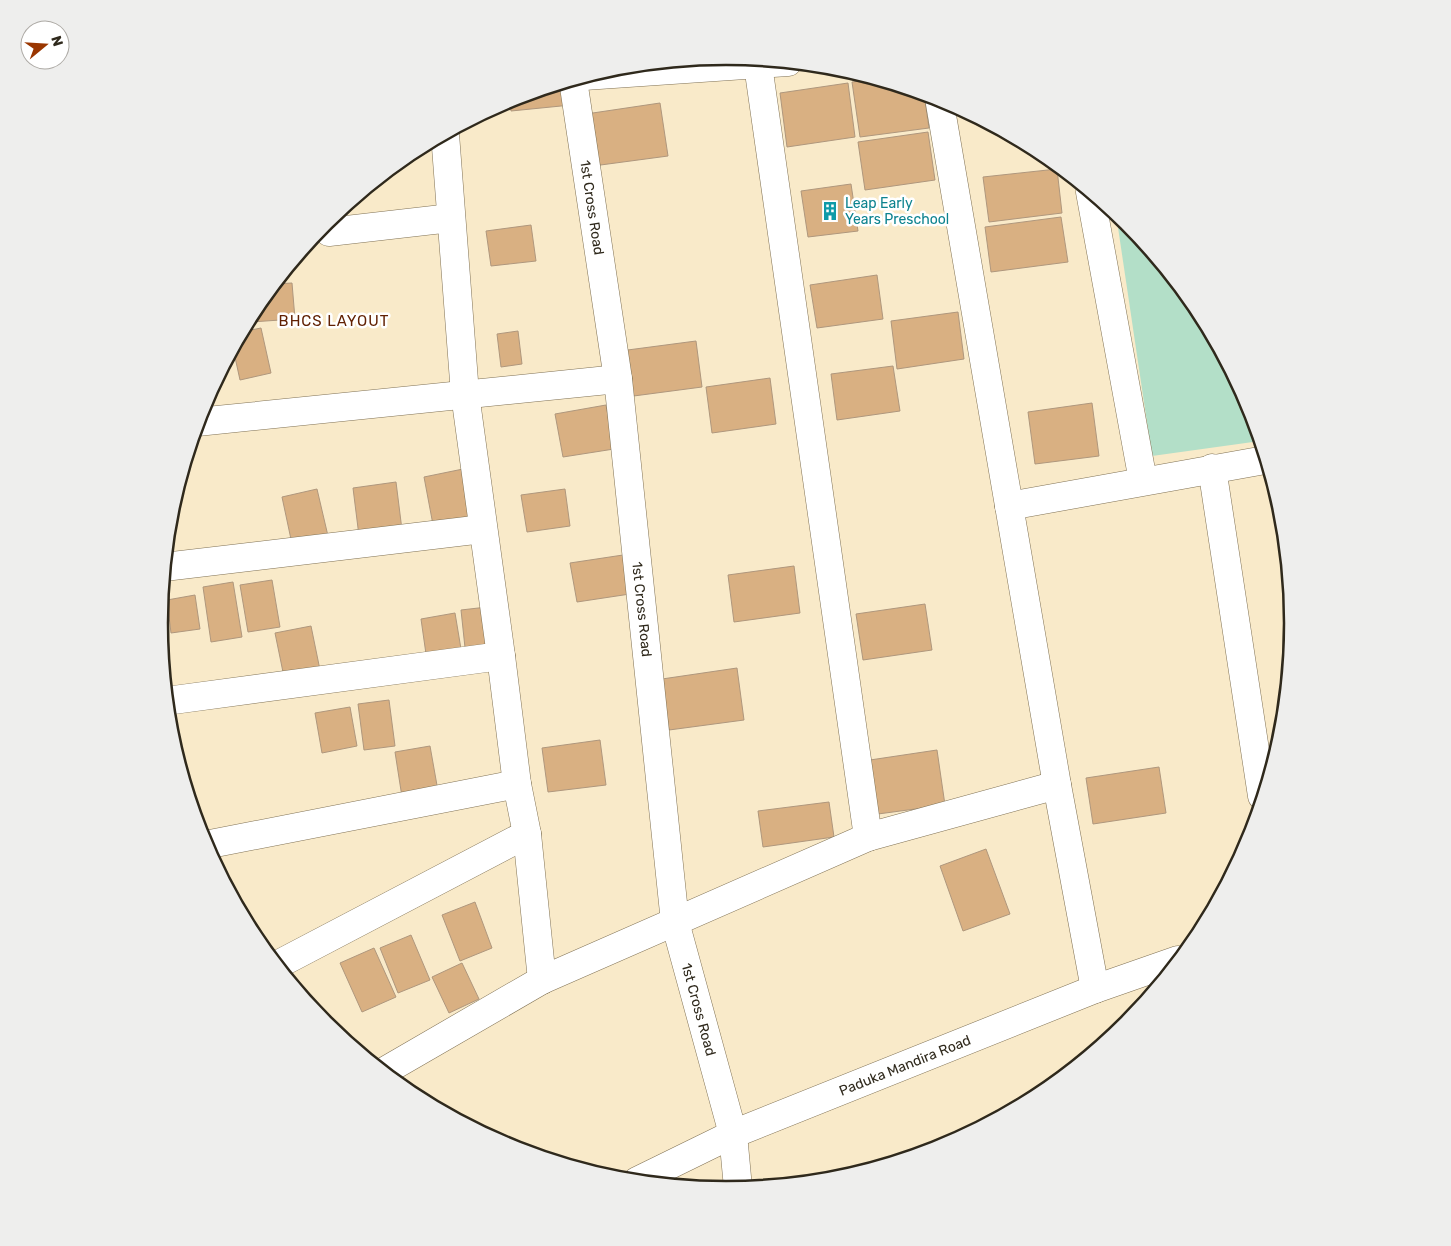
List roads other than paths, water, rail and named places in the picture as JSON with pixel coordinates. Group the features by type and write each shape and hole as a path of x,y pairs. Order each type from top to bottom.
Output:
{"street":[{"path":"637,73 748,66"},
{"path":"758,66 868,837"},
{"name":"1st Cross Road","path":"575,86 618,378 675,922 733,1134 737,1181"},
{"path":"941,108 1057,785 1095,989"},
{"path":"445,141 465,394 502,656 517,784 527,834 542,980"},
{"path":"1092,202 1143,481"},
{"path":"332,227 451,218"},
{"path":"206,421 618,378"},
{"path":"1009,506 1259,461"},
{"path":"1212,468 1260,782"},
{"path":"171,566 483,529"},
{"path":"173,700 502,656"},
{"path":"213,843 517,784"},
{"path":"389,1068 542,980 868,837 1057,785"},
{"path":"283,963 527,834"},
{"name":"Paduka Mandira Road","path":"649,1175 733,1134 1095,989 1167,964"}],"place":[{"name":"Leap Early Years Preschool","path":"830,211"}],"district":[{"name":"BHCS LAYOUT","path":"334,321"}]}
